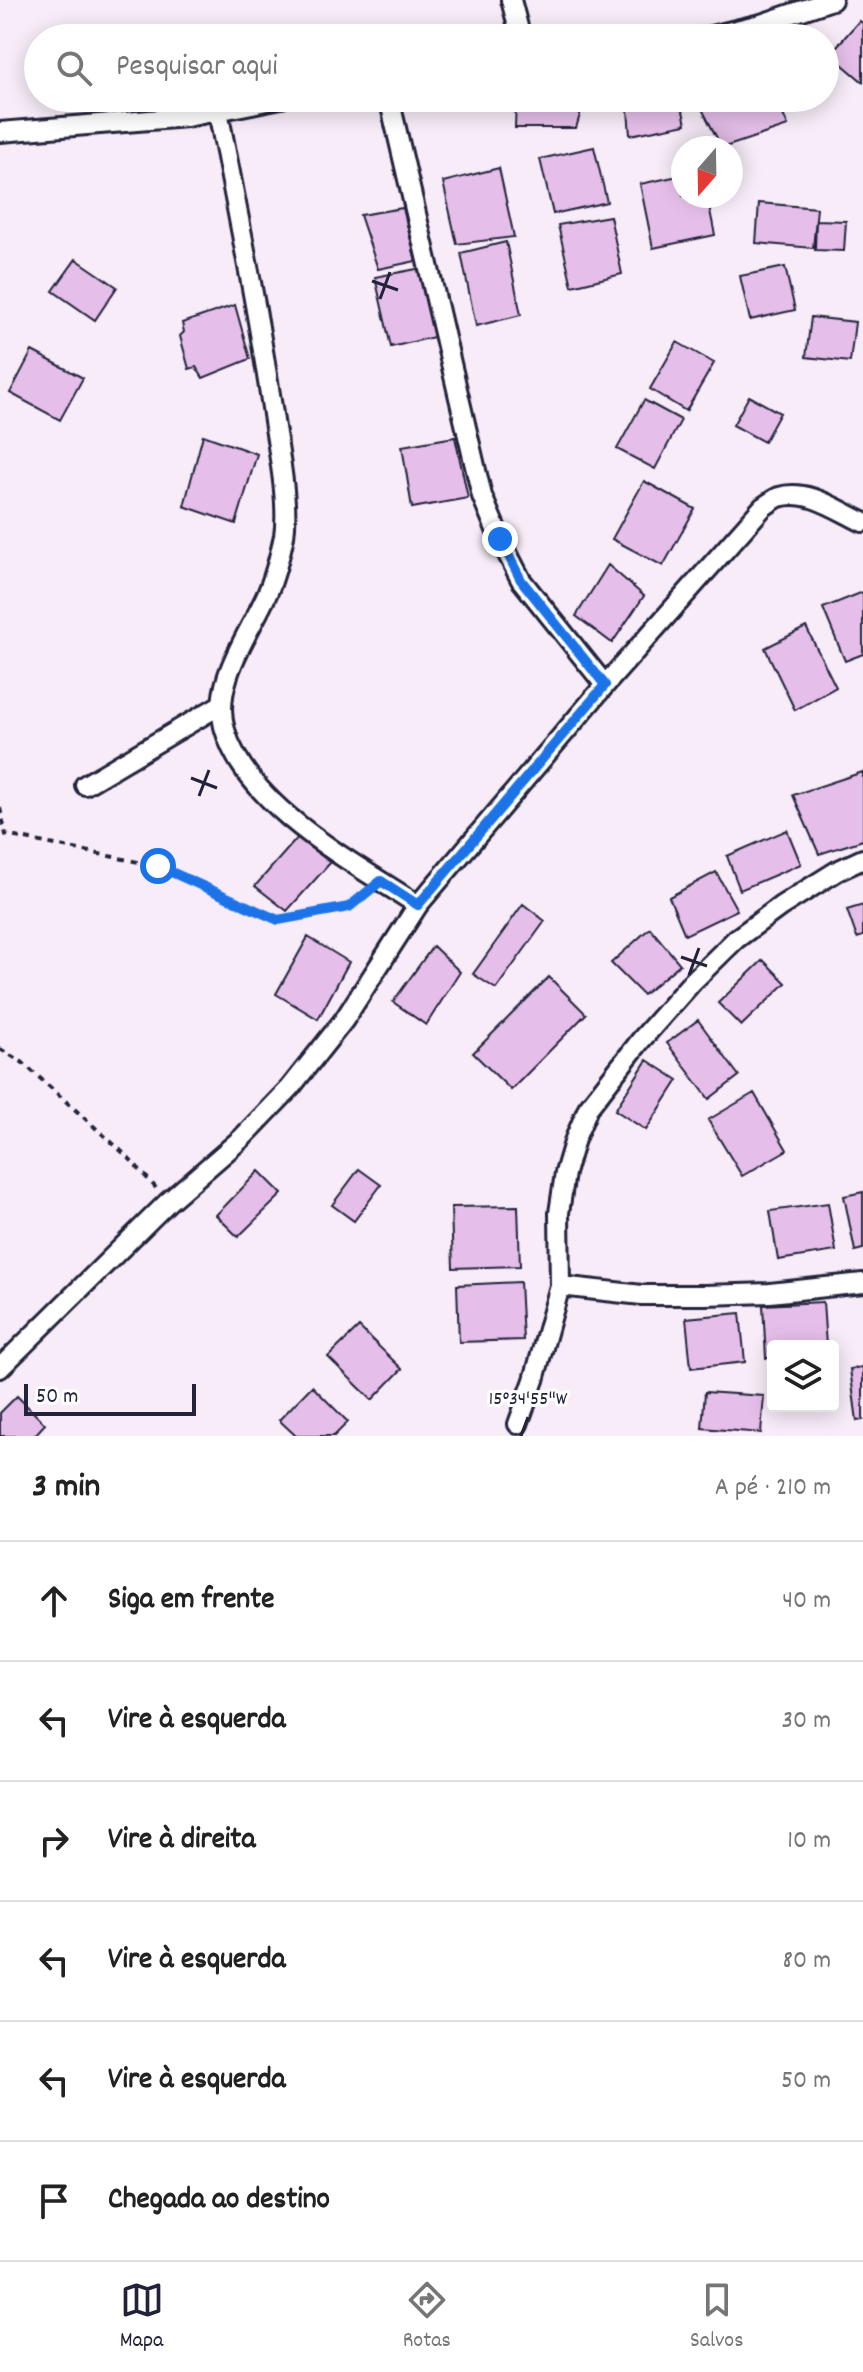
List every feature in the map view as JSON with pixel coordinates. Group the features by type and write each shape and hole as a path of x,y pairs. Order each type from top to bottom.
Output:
{"street":[{"path":"511,0 517,24"},
{"path":"761,24 832,0"},
{"path":"0,132 187,117 213,112"},
{"path":"218,112 265,356 280,458 285,530 269,592 228,675 222,704 224,728 236,760 264,795 318,839 418,905"},
{"path":"392,112 482,496 521,580 605,685"},
{"path":"0,1368 168,1202 242,1138 290,1088 344,1020 418,905 605,685 763,507 779,497 798,496 817,500 863,522"},
{"path":"85,785 222,704"},
{"path":"518,1424 534,1380 560,1286 559,1213 565,1173 588,1108 641,1040 692,982 736,939 781,906 837,871 863,859"},
{"path":"560,1286 642,1295 705,1295 770,1293 863,1283"}],"path":[{"path":"0,808 6,835 158,866 278,920 349,907 381,881"},
{"path":"0,1049 22,1062 129,1158 168,1202"}],"building":[{"path":"859,21 863,23 863,82 839,62 839,44"},
{"path":"516,112 581,112 576,128 515,128"},
{"path":"628,112 683,112 686,124 630,135"},
{"path":"704,112 782,112 788,126 743,141 743,136 716,136"},
{"path":"594,147 607,202 553,214 540,159"},
{"path":"499,168 514,237 457,244 443,182"},
{"path":"671,178 671,208 709,208 715,235 653,248 640,184"},
{"path":"759,203 817,208 813,248 756,243"},
{"path":"403,208 416,261 378,269 360,215"},
{"path":"610,216 622,274 572,286 558,225"},
{"path":"816,220 846,221 844,251 815,250"},
{"path":"506,242 521,315 476,326 461,253"},
{"path":"76,259 117,287 95,320 53,291"},
{"path":"785,267 795,310 750,320 740,276"},
{"path":"422,268 438,336 391,347 375,277"},
{"path":"235,305 250,359 203,378 196,367 189,369 180,336 184,332 182,323"},
{"path":"811,317 855,322 850,362 806,357"},
{"path":"677,342 714,363 686,411 650,389"},
{"path":"32,351 83,378 60,420 10,393"},
{"path":"749,396 780,413 764,442 733,425"},
{"path":"644,400 681,420 655,469 617,449"},
{"path":"203,435 257,454 236,524 184,506"},
{"path":"455,437 468,498 412,508 402,446"},
{"path":"644,481 695,509 663,566 612,539"},
{"path":"608,565 644,596 612,643 576,616"},
{"path":"863,592 863,654 845,661 823,608"},
{"path":"806,627 836,687 795,710 765,648"},
{"path":"863,772 863,840 819,854 793,795"},
{"path":"787,830 801,864 740,890 727,856"},
{"path":"300,835 330,863 287,911 255,886"},
{"path":"716,872 737,910 685,935 669,897"},
{"path":"523,904 545,921 496,989 473,974"},
{"path":"863,905 863,936 857,938 847,910"},
{"path":"650,928 680,964 643,995 611,963"},
{"path":"308,937 349,962 318,1019 276,994"},
{"path":"433,946 460,972 426,1025 393,1002"},
{"path":"763,960 786,983 741,1026 718,1003"},
{"path":"549,977 586,1014 511,1090 473,1053"},
{"path":"698,1020 739,1076 709,1099 667,1043"},
{"path":"647,1060 678,1080 646,1130 615,1110"},
{"path":"754,1093 787,1150 742,1176 708,1120"},
{"path":"359,1169 381,1185 354,1221 332,1205"},
{"path":"259,1171 282,1194 238,1237 216,1215"},
{"path":"863,1192 863,1249 855,1251 844,1196"},
{"path":"828,1203 836,1251 778,1260 770,1211"},
{"path":"518,1206 520,1266 453,1268 451,1207"},
{"path":"520,1282 523,1340 459,1342 457,1285"},
{"path":"823,1302 826,1340 767,1340 766,1358 763,1305"},
{"path":"740,1313 745,1362 691,1368 686,1318"},
{"path":"359,1327 402,1369 372,1400 328,1357"},
{"path":"863,1367 863,1420 857,1421 850,1369"},
{"path":"312,1386 348,1422 334,1436 296,1436 279,1420"},
{"path":"705,1392 764,1396 761,1433 702,1428"},
{"path":"17,1396 45,1424 34,1436 0,1436 0,1413"}],"route":[{"path":"158,866 278,920 349,907 381,881 418,905 605,685 521,580 500,539"}]}
